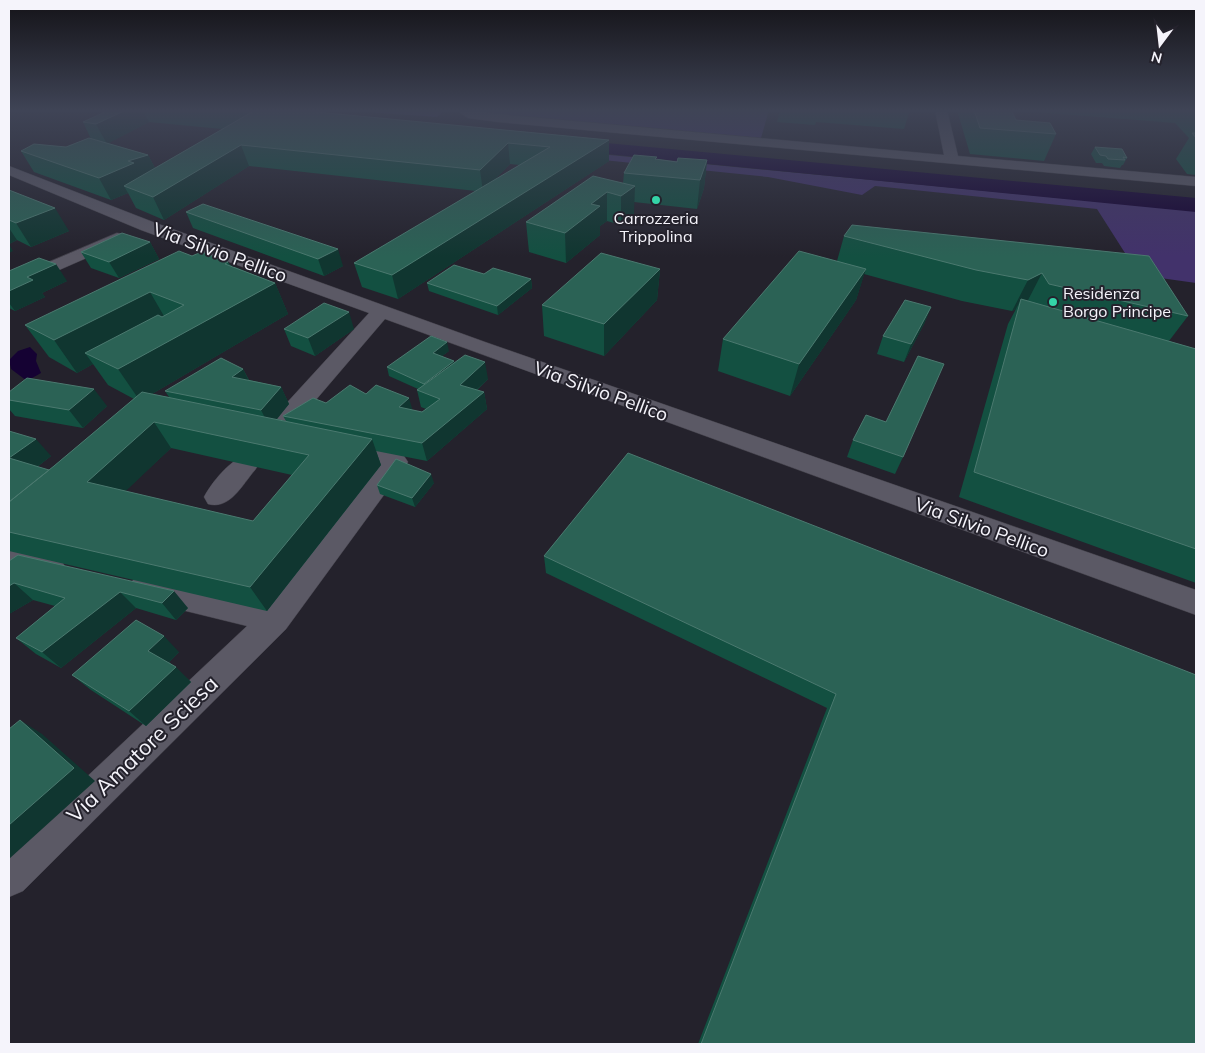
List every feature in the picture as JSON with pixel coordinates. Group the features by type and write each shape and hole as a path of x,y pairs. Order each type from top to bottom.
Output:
{"street":[{"path":"943,159 1196,182"},
{"name":"Via Silvio Pellico","path":"9,170 147,226 1196,603"},
{"path":"9,286 147,226"},
{"name":"Via Amatore Sciesa","path":"9,877 275,620 395,462 311,442 262,434 382,311"},
{"path":"217,497 246,464"},
{"path":"9,556 75,572"},
{"path":"123,584 275,620"}],"shaded area":[{"path":"595,159 654,159 1196,211 1196,283 1139,275 1097,209 875,186 862,195 768,177"},
{"path":"30,347 37,354 36,361 41,373 27,381 11,369 9,360 18,351"}],"building":[{"path":"45,159 134,159 128,161 134,163 99,178"},
{"path":"170,159 217,159 153,197 124,186"},
{"path":"376,159 491,159 480,170"},
{"path":"529,159 578,159 392,275 354,263"},
{"path":"632,159 656,159 677,162 678,159 707,160 700,180 624,173"},
{"path":"593,176 635,186 621,196 607,192 591,204 600,206 565,233 526,222"},
{"path":"9,190 55,208 16,223 9,220"},
{"path":"203,204 338,249 318,259 186,212"},
{"path":"852,225 1149,256 1188,316 1049,284 1042,273 1028,280 976,270 844,236"},
{"path":"122,233 150,242 109,262 81,252"},
{"path":"179,251 192,256 201,252 228,262 225,264 275,283 118,369 85,353 158,315 162,317 184,305 150,292 54,340 25,325"},
{"path":"799,251 866,269 799,364 723,339"},
{"path":"601,253 660,269 604,324 542,305"},
{"path":"39,258 56,264 27,277 33,280 9,291 9,271"},
{"path":"454,265 484,274 493,268 531,279 497,306 427,283"},
{"path":"1021,299 1196,349 1196,549 974,472"},
{"path":"905,300 931,307 911,344 883,336"},
{"path":"324,303 349,312 308,338 284,329"},
{"path":"431,336 447,342 433,353 454,361 424,384 387,367"},
{"path":"465,355 485,362 460,385 484,392 422,443 283,416 313,398 326,403 350,385 366,394 376,385 409,398 399,407 422,412 440,399 417,390"},
{"path":"918,356 944,364 903,457 853,440 866,415 886,422"},
{"path":"221,358 243,369 232,377 281,387 261,410 165,391"},
{"path":"27,378 94,389 69,410 9,400 9,392"},
{"path":"142,392 372,439 250,587 9,532 9,502","holes":["154,422 309,455 253,521 87,482"]},
{"path":"9,431 36,439 9,458"},
{"path":"628,453 1196,675 1196,1044 701,1044 836,694 544,556"},
{"path":"9,458 49,470 9,502"},
{"path":"396,459 431,474 412,498 377,485"},
{"path":"18,555 174,591 162,603 120,592 42,652 16,638 65,598 14,583 9,586 9,561"},
{"path":"136,620 164,636 148,651 176,667 129,711 72,675"},
{"path":"20,720 74,768 9,825 9,729"}],"waterway":[{"path":"713,159 1196,205"}],"place":[{"name":"Carrozzeria Trippolina","path":"656,200"},
{"name":"Residenza Borgo Principe","path":"1053,302"}]}
